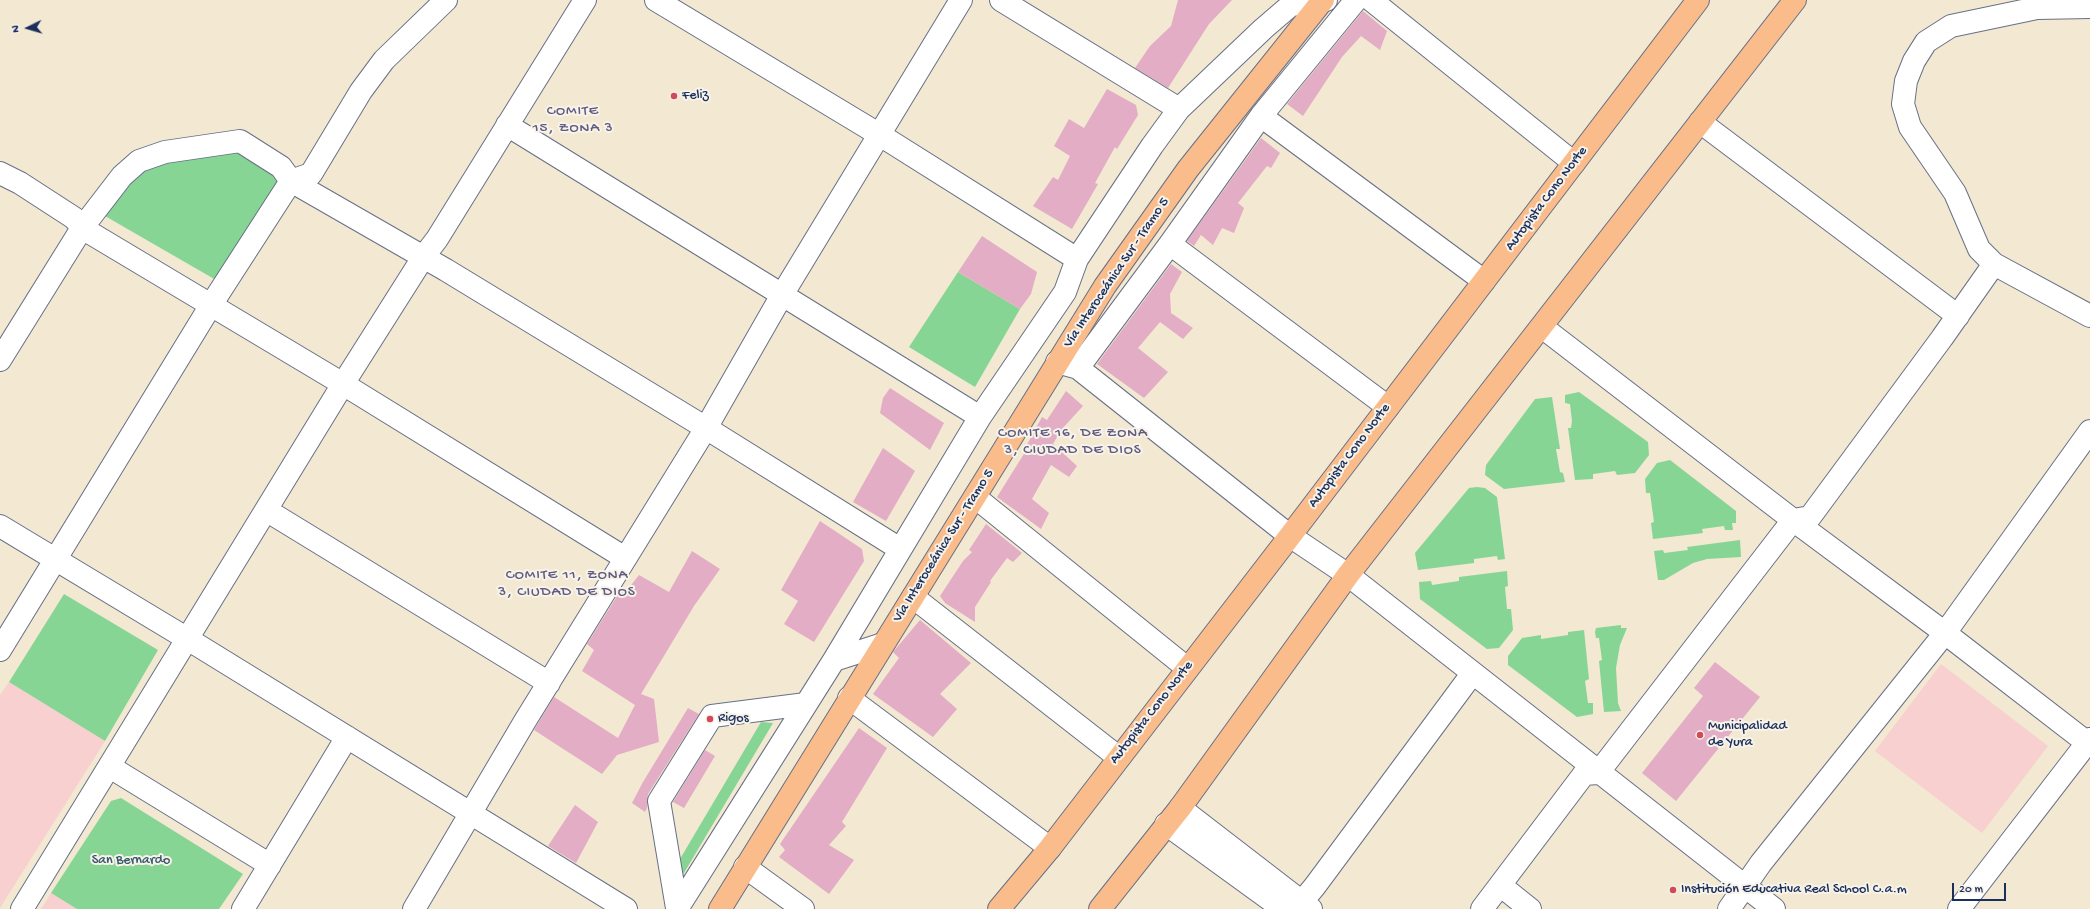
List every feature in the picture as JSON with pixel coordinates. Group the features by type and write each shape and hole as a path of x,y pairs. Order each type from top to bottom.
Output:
{"main road":[{"name":"Vía Interoceánica Sur - Tramo 5","path":"720,909 1105,286 1166,199 1324,0"},
{"name":"Autopista Cono Norte","path":"999,909 1050,848 1118,757 1290,536 1698,0"},
{"path":"1100,909 1180,808 1348,575 1795,0"}],"street":[{"path":"0,650 211,305 291,181 311,174 361,91 384,60 446,0"},
{"path":"22,909 110,767 186,638 342,384 424,256 437,239 585,0"},
{"path":"656,0 880,135 1077,259"},
{"path":"414,909 549,683 706,428 782,295 961,0"},
{"path":"1001,0 1179,109"},
{"path":"677,909 834,660 980,417 1065,292 1077,259 1152,146 1179,109 1262,29 1291,5 1324,0"},
{"path":"1078,368 1170,244 1261,116 1356,0"},
{"path":"1371,0 1574,163"},
{"path":"2090,7 2037,8 1951,26 1926,42 1914,61 1906,81 1903,104 1910,127 1955,193 1979,249 1994,264 2090,316"},
{"path":"1261,116 1484,281"},
{"path":"1700,122 1958,316"},
{"path":"507,125 980,417"},
{"path":"0,360 82,228 122,176 139,161 165,152 240,141 281,168 291,181 424,256 706,428 900,549"},
{"path":"0,173 20,183 74,218 82,228 342,384 625,558"},
{"path":"1170,244 1388,407"},
{"path":"1482,909 1584,774 1598,773 1793,520 1810,517 1958,316 1994,264"},
{"path":"1542,327 1793,520 1946,633 2089,742 1959,909"},
{"path":"1057,362 1078,368 1290,536 1348,575 1598,773 1774,909"},
{"path":"1729,909 1744,886 1946,633 2090,431"},
{"path":"975,497 1187,668"},
{"path":"266,510 549,683"},
{"path":"0,526 186,638 626,909"},
{"path":"912,597 1118,757"},
{"path":"834,660 883,644"},
{"path":"1298,907 1472,674"},
{"path":"849,698 1050,848"},
{"path":"677,909 659,802 712,716 806,704"},
{"path":"243,909 347,737"},
{"path":"110,767 270,865"},
{"path":"1180,808 1298,907"},
{"path":"1166,824 1298,907"},
{"path":"745,867 803,909"},
{"path":"1500,885 1530,909"}],"shaded area":[{"path":"1941,664 2048,746 1982,833 1875,751"},
{"path":"9,682 105,741 0,908 0,695"},
{"path":"51,893 77,909 41,909"}],"green space":[{"path":"236,148 281,179 216,280 105,216 141,169 166,160"},
{"path":"958,272 1020,309 975,387 909,347"},
{"path":"1579,392 1648,442 1649,455 1635,473 1617,475 1615,471 1593,474 1593,479 1575,480 1568,428 1571,428 1572,421 1570,404 1565,403 1565,395"},
{"path":"1552,397 1560,449 1556,449 1560,472 1563,473 1565,482 1504,489 1485,475 1486,465 1535,399"},
{"path":"1670,460 1736,511 1736,523 1732,523 1733,530 1725,530 1724,526 1702,529 1703,533 1653,539 1651,523 1654,522 1650,493 1646,493 1645,479 1657,463"},
{"path":"1469,488 1485,488 1497,497 1505,559 1498,560 1497,556 1474,559 1474,563 1418,570 1415,553"},
{"path":"1740,540 1741,557 1707,559 1693,563 1664,580 1658,580 1654,551 1663,550 1664,553 1688,550 1687,547"},
{"path":"1507,571 1508,586 1505,587 1507,609 1511,609 1513,630 1499,648 1487,649 1420,599 1419,582 1431,581 1432,585 1459,581 1459,577"},
{"path":"64,594 158,650 105,741 9,682"},
{"path":"1621,625 1621,628 1627,628 1620,645 1616,668 1618,703 1621,711 1604,712 1599,661 1602,660 1599,638 1596,638 1595,632 1596,628"},
{"path":"1584,630 1589,679 1585,681 1588,703 1593,703 1593,714 1577,717 1508,665 1508,656 1522,638 1541,635 1541,639 1568,635 1568,632"},
{"path":"761,722 773,723 681,878 677,864"},
{"name":"San Bernardo","path":"121,798 243,874 219,909 77,909 51,893 111,801"}],"building":[{"path":"1178,0 1232,0 1209,24 1168,88 1135,68 1150,46 1171,26"},
{"path":"1363,11 1387,31 1380,50 1361,36 1342,57 1303,116 1287,104"},
{"path":"1107,89 1136,105 1138,115 1117,149 1115,147 1095,183 1098,184 1072,229 1033,206 1053,177 1058,180 1070,156 1054,146 1069,119 1084,128"},
{"path":"1261,138 1280,153 1271,168 1267,166 1238,203 1244,208 1234,233 1222,228 1213,245 1201,235 1194,246 1187,241"},
{"path":"982,236 1037,272 1031,294 1020,309 958,272"},
{"path":"1171,264 1182,272 1170,294 1171,313 1193,328 1183,339 1160,322 1138,348 1168,372 1144,398 1097,364"},
{"path":"890,388 944,423 930,450 880,413 883,398"},
{"path":"1066,391 1083,406 1061,430 1053,444 1077,466 1069,477 1051,465 1032,499 1049,513 1041,529 997,497 1027,449 1025,448 1042,417 1047,420"},
{"path":"883,448 915,471 886,521 853,502"},
{"path":"820,521 862,549 864,561 814,642 784,624 798,601 781,590"},
{"path":"986,524 1022,553 1013,562 1007,558 990,581 991,582 975,607 975,622 945,603 940,596 963,561 972,552 969,550"},
{"path":"692,551 720,569 694,606 641,694 654,699 659,742 617,755 602,774 534,730 554,697 618,738 635,705 582,671 594,650 587,644 621,590 625,593 639,575 669,592"},
{"path":"920,620 971,663 940,694 957,709 933,737 873,694 899,658 893,652"},
{"name":"Municipalidad de Yura","path":"1715,662 1760,697 1676,801 1642,773 1703,696 1694,688"},
{"path":"688,708 699,714 648,794 647,808 645,812 632,803"},
{"path":"859,728 887,748 842,822 846,826 829,845 854,860 829,894 779,857 785,850 780,844"},
{"path":"705,750 715,756 684,808 673,802"},
{"path":"575,805 598,822 576,863 548,846"}],"place":[{"name":"Feliz","path":"674,96"},
{"name":"Rigos","path":"710,719"},
{"name":"Municipalidad de Yura","path":"1700,735"},
{"name":"Institución Educativa Real School C.a.m","path":"1673,890"}],"district":[{"name":"COMITE 15, ZONA 3","path":"573,120"},
{"name":"COMITE 16, DE ZONA 3, CIUDAD DE DIOS","path":"1073,442"},
{"name":"COMITE 11, ZONA 3, CIUDAD DE DIOS","path":"567,584"}]}
